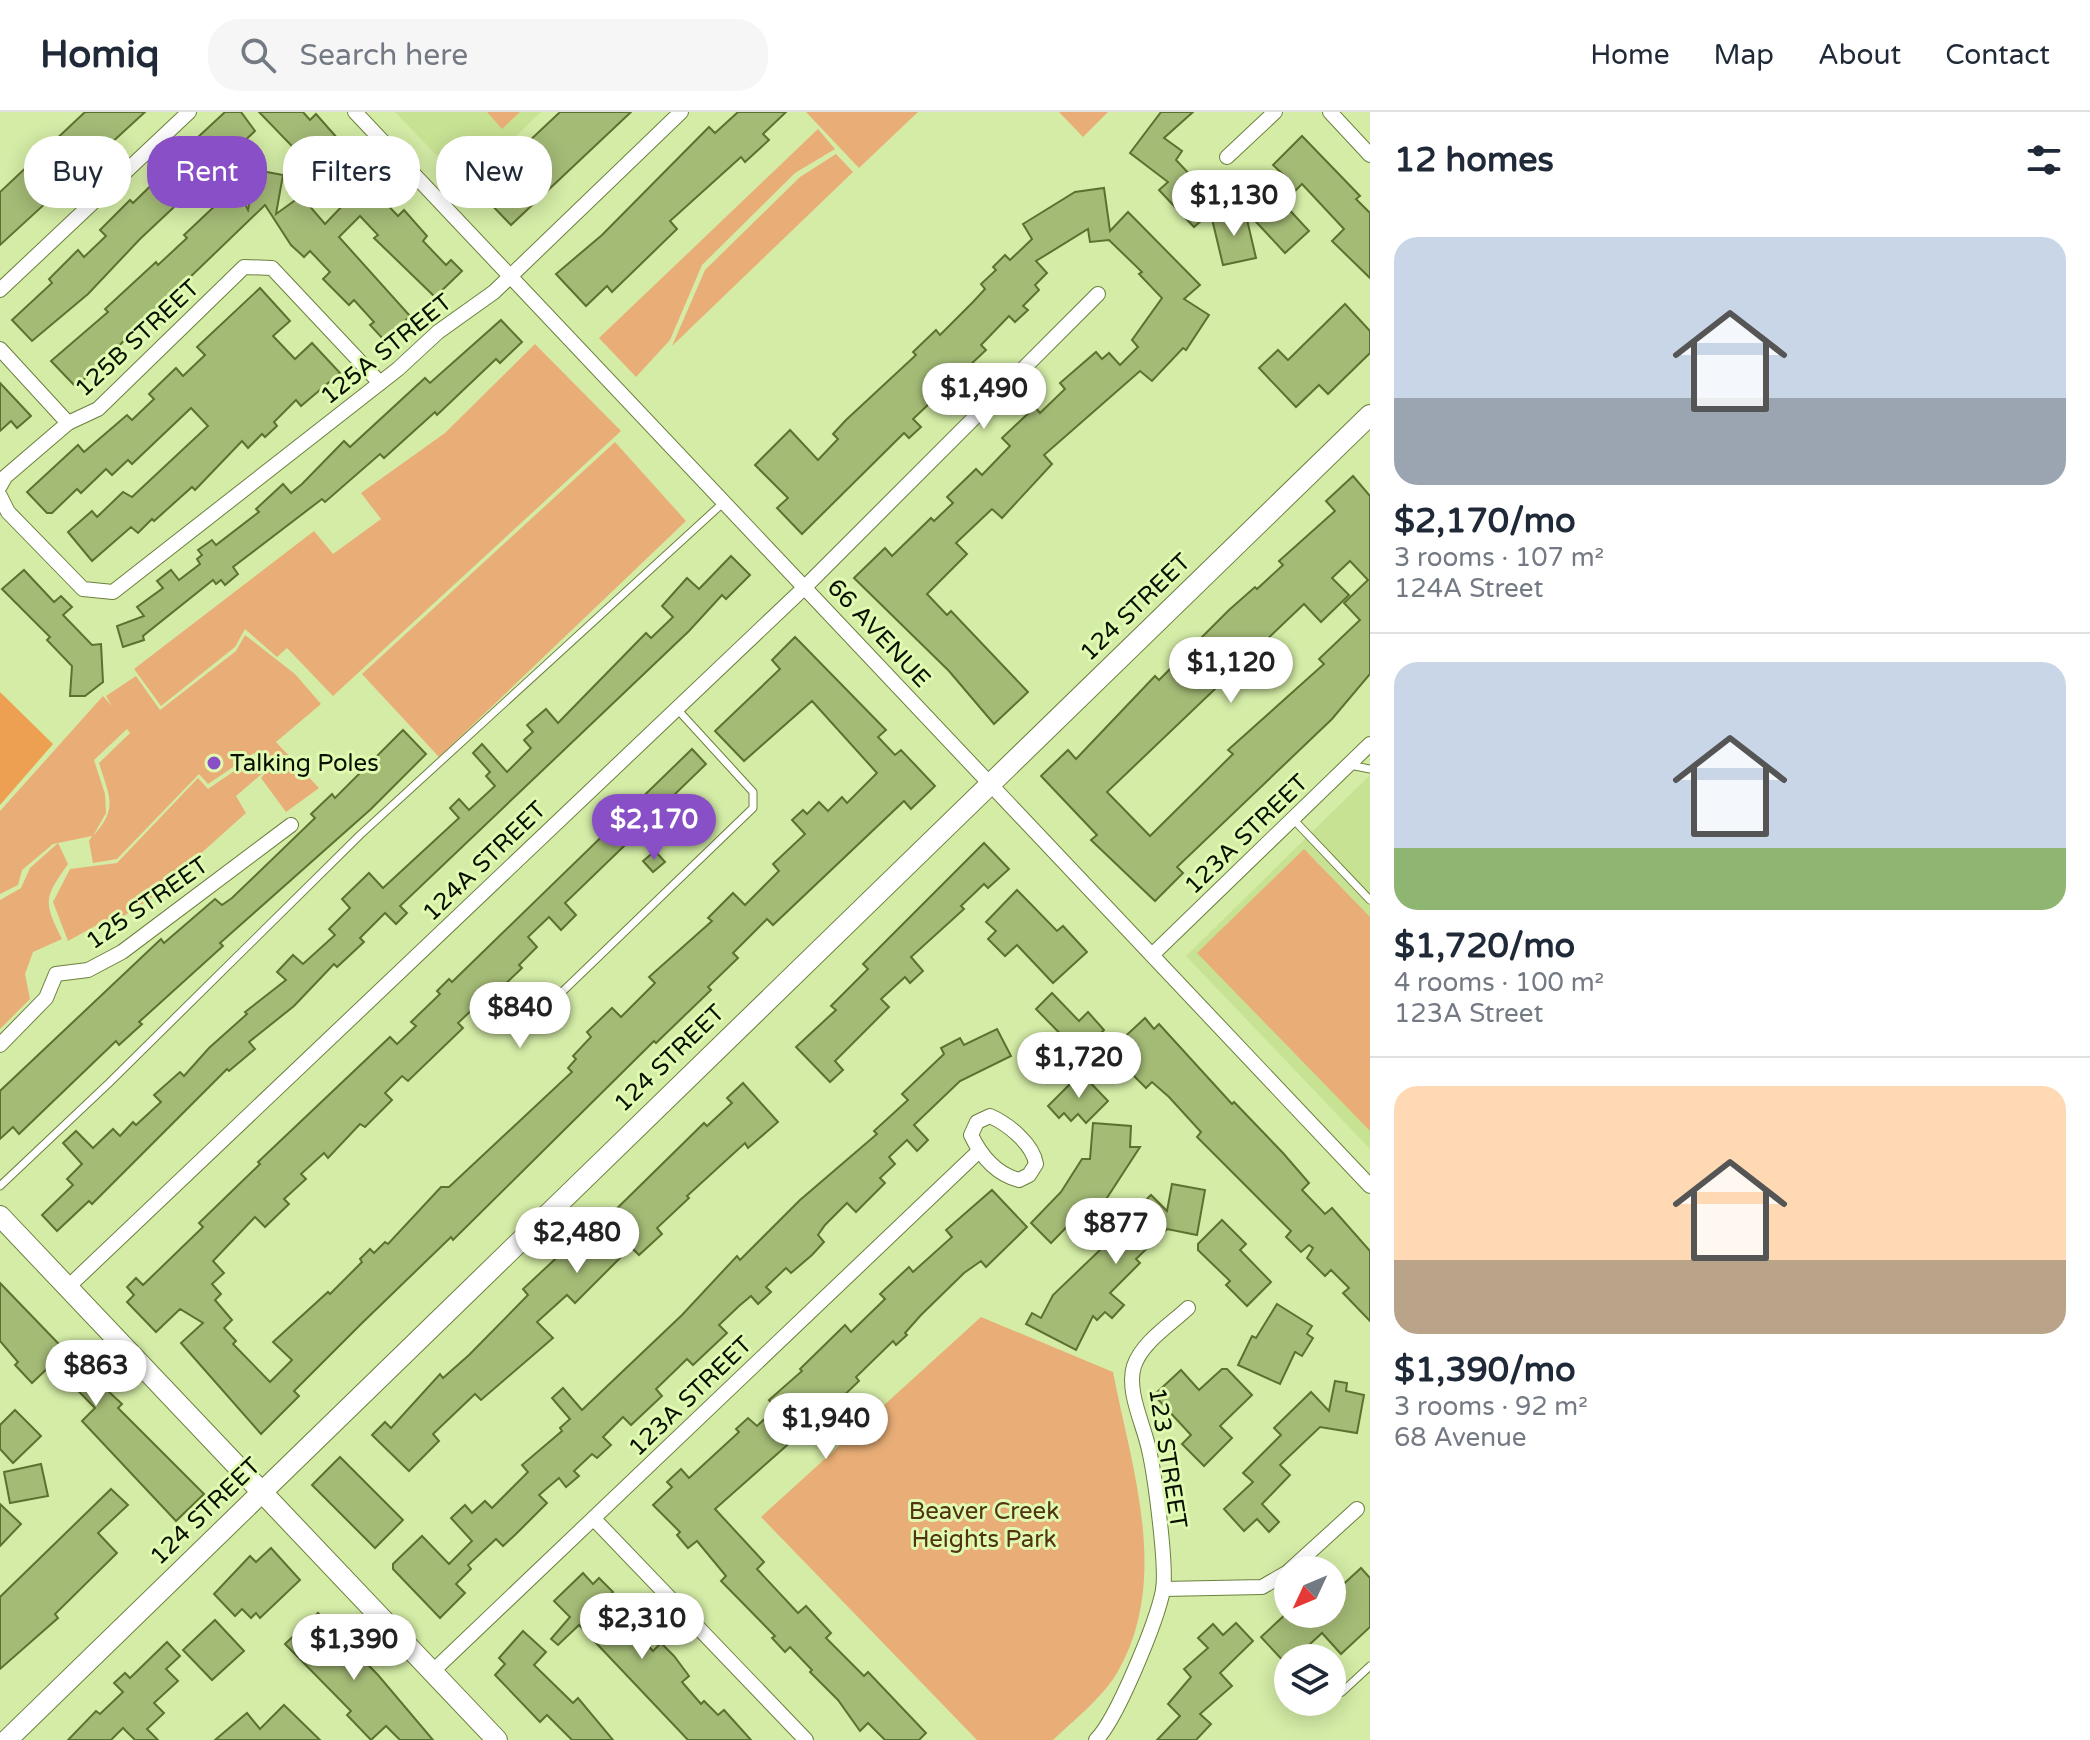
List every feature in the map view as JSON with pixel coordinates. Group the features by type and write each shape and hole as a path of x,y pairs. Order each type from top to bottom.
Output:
{"street":[{"path":"0,290 189,112"},
{"name":"66 AVENUE","path":"355,112 1370,1186"},
{"name":"125A STREET","path":"0,496 8,512 83,589 113,592 380,383 510,276 681,112"},
{"path":"1227,157 1275,112"},
{"path":"1330,112 1370,155"},
{"name":"125B STREET","path":"0,486 5,477 68,423 98,409 244,267 272,268 380,383"},
{"name":"124A STREET","path":"68,1287 805,587 1098,294"},
{"path":"0,349 68,423"},
{"name":"124 STREET","path":"7,1740 990,783 1367,425"},
{"name":"123A STREET","path":"1152,955 1370,744"},
{"name":"125 STREET","path":"0,1045 46,998 56,974 88,970 122,952 291,825"},
{"path":"990,1116 1004,1122 1035,1154 1036,1164 1029,1175 1019,1180 1004,1176 979,1151 971,1135 977,1122 990,1116"},
{"name":"123A STREET","path":"432,1672 979,1151"},
{"path":"0,1216 497,1740"},
{"name":"123 STREET","path":"1163,1589 1150,1451 1133,1387 1134,1374 1135,1365 1150,1343 1188,1308"},
{"path":"1305,1556 1357,1509"},
{"path":"594,1519 806,1740"},
{"path":"1096,1740 1108,1728 1121,1701 1163,1589 1262,1587 1274,1580"}],"lane":[{"path":"0,1186 360,835 724,502"},
{"path":"534,1019 753,808 753,792 677,709"},
{"path":"1348,765 1370,769"},
{"path":"1293,819 1370,900"},
{"path":"1346,1688 1370,1666"}],"shaded area":[{"path":"395,112 541,112 516,136 436,136 436,155"},
{"path":"0,692 53,744 0,805"},
{"path":"1370,775 1370,1149 1186,956"}],"green space":[{"path":"487,112 520,112 502,129"},
{"path":"806,112 918,112 859,168"},
{"path":"1059,112 1108,112 1083,137"},
{"path":"818,129 835,149 795,173 702,265 670,340 636,377 599,338"},
{"path":"836,154 853,172 672,346 705,270 800,177"},
{"path":"535,344 621,431 333,696 287,648 277,657 245,629 235,647 161,706 134,669 314,531 333,554 381,519 361,493 445,433"},
{"path":"615,442 686,521 439,757 362,674"},
{"path":"245,635 295,674 321,704 276,742 319,788 286,812 261,778 268,770 254,753 208,784 199,774 117,859 93,863 89,841 92,836 53,844 22,870 18,885 0,894 0,811 103,696 112,706 106,696 136,676 160,710 236,651","holes":["127,729 130,733 99,763 110,801 106,817 93,836 106,813 105,794 94,760"]},
{"path":"256,756 264,772 236,796 246,813 150,899 113,923 104,921 68,941 53,902 70,869 117,863 198,778 208,789"},
{"path":"58,843 68,864 54,885 49,908 62,939 33,952 25,974 30,999 0,1029 0,900 21,888 30,868"},
{"path":"1304,849 1370,917 1370,1131 1197,953"},
{"name":"Beaver Creek Heights Park","path":"981,1317 1113,1372 1137,1486 1144,1563 1142,1601 1133,1637 1111,1682 1053,1740 977,1740 761,1517"}],"building":[{"path":"85,112 145,112 119,136 60,136"},
{"path":"225,112 241,112 255,131 250,136 199,136"},
{"path":"259,112 303,112 310,120 316,114 335,136 283,136"},
{"path":"560,112 631,112 552,186 552,136 534,136"},
{"path":"738,112 786,112 763,134 769,140 745,162 741,157 670,221 677,229 612,292 607,286 586,306 556,274 602,235 709,127 715,133"},
{"path":"1161,112 1193,112 1164,138 1182,151 1176,160 1210,196 1201,203 1210,213 1194,227 1159,190 1168,182 1130,153"},
{"path":"1302,136 1360,196 1356,199 1370,213 1370,278 1332,241 1344,229 1302,184 1283,203 1309,231 1285,253 1246,211 1257,208 1288,179 1273,165"},
{"path":"24,169 24,208 40,208 0,245 0,192"},
{"path":"267,172 283,175 276,214 284,208 311,208 325,224 340,208 390,208 398,216 404,210 427,236 423,241 446,265 451,260 462,271 435,297 374,238 378,235 360,216 339,237 410,316 385,341 370,325 374,322 354,300 349,305 323,279 330,272 310,251 304,257 291,245 267,208"},
{"path":"1104,188 1110,231 1128,212 1200,285 1184,299 1209,315 1186,350 1183,348 1152,381 1140,371 1044,455 1052,464 1002,518 992,509 956,543 967,554 927,594 947,615 951,611 1028,692 994,724 949,671 854,578 885,548 892,556 931,518 934,521 953,503 947,497 976,469 982,475 1010,446 1002,438 1035,407 1040,413 1065,389 1060,383 1096,352 1102,359 1109,353 1120,365 1138,347 1132,340 1162,298 1139,274 1142,272 1109,240 1090,242 1088,229 1036,261 1047,273 1035,285 1039,290 1023,306 1028,310 1015,322 1009,316 981,345 986,350 913,419 921,427 909,438 904,433 802,534 777,508 788,498 755,465 790,430 818,460 838,439 833,434 846,420 916,355 913,352 936,330 940,335 985,289 981,284 996,270 993,267 1005,255 1010,260 1032,239 1023,224 1075,192"},
{"path":"147,189 147,208 173,208 88,294 32,341 12,320 52,283 49,279 78,250 84,257 106,236 100,230 122,208 131,208 131,201 133,203"},
{"path":"213,208 262,208 76,387 51,361 108,312 105,309 156,262 158,265 187,238 184,235"},
{"path":"495,208 529,208 511,225"},
{"path":"1245,211 1256,258 1223,265 1212,219"},
{"path":"260,288 290,321 273,336 295,359 312,343 340,373 301,406 296,400 274,422 277,426 265,437 262,434 248,448 242,441 195,490 192,487 138,533 131,527 92,561 68,532 92,511 97,517 123,492 132,497 208,426 191,408 132,464 128,460 112,475 106,469 81,493 77,489 52,513 47,513 27,492 78,445 84,452 127,415 132,420 154,399 149,394 176,368 183,376 205,355 197,347"},
{"path":"1345,304 1370,331 1370,353 1328,394 1319,385 1296,407 1259,368 1278,350 1288,360"},
{"path":"501,320 522,342 500,363 496,359 437,415 435,412 384,458 380,454 325,502 322,499 233,567 238,574 225,585 221,580 216,584 213,580 143,636 144,640 123,647 117,626 144,616 137,607 163,588 157,581 171,570 179,580 200,564 197,559 202,555 198,550 212,540 216,545 259,512 256,509 283,484 291,493 344,441 350,447 425,378 430,383"},
{"path":"0,383 31,416 17,428 11,421 0,431"},
{"path":"1353,476 1370,496 1370,674 1332,719 1177,867 1183,873 1155,901 1091,840 1097,835 1041,776 1068,750 1076,759 1155,676 1159,680 1229,610 1283,565 1279,561 1335,511 1326,501","holes":["1350,561 1368,580 1344,603 1360,620 1319,659 1324,664 1228,750 1233,754 1150,836 1107,792 1304,604 1321,622 1349,595 1332,578"]},
{"path":"731,556 750,575 726,599 722,595 689,631 400,906 407,913 396,924 385,913 360,938 364,942 337,967 334,964 294,1006 249,1042 255,1049 229,1071 227,1069 92,1204 89,1201 57,1231 42,1215 73,1185 67,1179 82,1164 63,1143 76,1131 93,1148 113,1129 120,1136 133,1122 136,1125 161,1102 154,1095 180,1072 184,1076 209,1048 247,1014 245,1012 286,980 277,972 293,955 303,964 335,935 329,929 350,908 342,899 369,873 383,888 459,818 450,808 459,799 469,810 495,786 486,776 490,772 473,753 482,744 507,772 531,748 524,740 533,732 527,725 546,709 558,723 646,633 651,638 673,617 662,606 687,578 699,589"},
{"path":"24,570 54,602 61,596 72,607 63,615 92,645 101,644 103,682 85,696 70,696 72,666 47,640 50,637 2,589"},
{"path":"795,637 886,730 878,737 895,755 901,750 935,786 911,809 904,801 773,925 767,919 733,953 738,958 708,987 711,990 656,1043 654,1041 453,1240 451,1237 360,1325 294,1391 299,1396 261,1434 181,1343 203,1323 180,1309 156,1332 127,1302 134,1295 127,1287 136,1278 143,1285 203,1227 199,1223 260,1164 258,1162 390,1037 397,1044 416,1026 411,1022 440,994 437,991 449,979 452,982 692,749 706,764 673,796 686,810 676,819 666,808 650,821 565,903 576,915 561,930 549,917 528,937 537,947 519,965 522,968 458,1023 463,1028 408,1081 402,1076 385,1093 392,1100 365,1127 360,1124 328,1158 324,1153 301,1174 306,1179 284,1199 289,1204 265,1227 255,1217 213,1261 224,1273 212,1284 221,1294 215,1300 232,1320 224,1328 236,1341 233,1344 270,1382 292,1360 273,1342 328,1292 330,1294 362,1262 360,1259 370,1249 374,1253 385,1242 388,1244 441,1187 449,1187 572,1072 568,1068 576,1059 573,1056 591,1037 587,1032 612,1008 621,1017 655,983 649,977 712,921 708,918 733,893 745,905 779,871 773,864 805,834 792,820 803,810 807,814 819,802 828,811 842,797 847,803 877,773 812,701 744,761 715,731 780,669 772,660"},
{"path":"403,730 426,754 371,809 220,943 223,946 139,1022 142,1024 119,1045 116,1041 19,1134 13,1127 0,1139 0,1091 161,939 164,943 215,899 222,905 232,898 315,818 311,814 332,794 335,798"},
{"path":"984,843 1009,869 988,888 984,884 961,906 964,909 911,957 923,971 910,983 905,977 881,999 889,1007 835,1061 843,1070 830,1082 796,1047 836,1010 831,1006 868,969 863,964"},
{"path":"655,851 665,862 653,872 643,861"},
{"path":"1017,890 1057,931 1063,926 1087,952 1053,983 1017,945 1005,956 988,939 996,931 986,922"},
{"path":"1052,993 1079,1021 1088,1012 1104,1030 1080,1054 1036,1009"},
{"path":"1145,1018 1154,1029 1159,1024 1232,1104 1234,1102 1283,1153 1309,1183 1302,1190 1325,1214 1332,1208 1370,1251 1370,1321 1343,1293 1349,1288 1331,1270 1325,1276 1307,1258 1313,1248 1309,1245 1301,1252 1286,1237 1291,1231 1197,1137 1201,1132 1169,1097 1152,1082 1146,1088 1125,1067 1132,1061 1117,1044"},
{"path":"997,1029 1011,1056 960,1081 914,1125 928,1140 917,1151 907,1140 889,1157 895,1164 880,1178 885,1183 856,1212 847,1203 818,1235 824,1242 812,1255 791,1273 786,1268 766,1287 771,1292 758,1304 751,1296 739,1306 719,1325 727,1333 693,1365 687,1359 656,1389 662,1396 631,1425 623,1417 603,1437 611,1445 597,1458 592,1454 574,1471 579,1476 566,1487 559,1478 539,1495 547,1503 516,1534 503,1546 496,1539 468,1565 471,1569 456,1584 465,1593 440,1618 393,1569 393,1564 422,1536 449,1564 472,1541 451,1518 465,1505 472,1513 485,1501 492,1508 528,1472 522,1465 562,1431 560,1428 570,1419 552,1398 563,1388 582,1410 682,1315 737,1256 740,1260 800,1200 877,1134 874,1131 908,1100 902,1094 944,1054 941,1048 960,1038 964,1045"},
{"path":"1081,1073 1108,1101 1086,1123 1078,1114 1071,1121 1064,1113 1059,1118 1048,1106"},
{"path":"743,1083 778,1122 748,1148 745,1143 687,1196 689,1198 657,1228 662,1234 639,1255 631,1247 575,1303 567,1295 537,1322 553,1338 481,1400 475,1394 433,1434 439,1441 409,1471 372,1435 385,1422 391,1428 440,1374 443,1378 469,1355 528,1295 523,1289 594,1223 598,1227 704,1123 707,1126 732,1103 727,1098"},
{"path":"1093,1123 1131,1126 1130,1147 1140,1147 1101,1207 1092,1201 1051,1243 1031,1223 1061,1192 1082,1159 1090,1159"},
{"path":"1172,1184 1205,1190 1197,1235 1167,1229 1136,1259 1140,1263 1110,1293 1124,1305 1112,1318 1105,1312 1097,1320 1093,1316 1076,1350 1026,1324 1032,1313 1041,1318 1053,1295 1124,1227 1121,1224 1151,1195 1167,1211"},
{"path":"992,1190 1027,1227 986,1267 981,1261 964,1273 921,1315 905,1333 907,1335 896,1345 893,1341 856,1377 859,1381 834,1405 830,1400 789,1436 793,1440 715,1509 764,1562 757,1569 798,1613 806,1606 831,1633 826,1638 864,1676 868,1672 926,1733 919,1740 885,1740 868,1723 860,1731 838,1700 810,1672 812,1670 790,1647 785,1652 772,1638 775,1636 721,1581 726,1576 697,1541 688,1548 677,1535 680,1532 653,1505 672,1487 667,1482 681,1469 689,1478 739,1432 736,1429 748,1418 757,1426 776,1408 769,1400 802,1371 800,1369 845,1325 851,1332 885,1299 880,1294 909,1267 913,1272 952,1237 946,1230"},
{"path":"1222,1220 1246,1244 1240,1250 1271,1282 1247,1306 1226,1285 1230,1281 1198,1250 1198,1244"},
{"path":"0,1283 82,1368 89,1361 112,1385 107,1390 122,1404 118,1408 204,1494 176,1521 82,1421 95,1408 52,1364 32,1383 15,1365 18,1362 0,1341"},
{"path":"1277,1304 1312,1326 1307,1334 1313,1338 1302,1356 1295,1352 1280,1384 1238,1365 1252,1336 1256,1338"},
{"path":"1222,1369 1227,1369 1252,1395 1220,1426 1232,1438 1204,1466 1182,1444 1191,1435 1154,1395 1181,1370 1199,1390"},
{"path":"1335,1381 1347,1383 1346,1391 1364,1395 1357,1433 1320,1427 1280,1465 1290,1475 1262,1504 1279,1522 1269,1532 1257,1519 1244,1531 1224,1509 1253,1482 1243,1473 1281,1435 1274,1428 1311,1392 1329,1411"},
{"path":"15,1410 41,1436 13,1463 0,1449 0,1425"},
{"path":"340,1457 403,1520 375,1548 312,1485"},
{"path":"41,1464 48,1496 10,1503 4,1472"},
{"path":"111,1489 128,1505 98,1533 117,1553 55,1614 58,1618 0,1669 0,1597"},
{"path":"0,1504 21,1524 0,1546"},
{"path":"271,1548 300,1580 260,1618 256,1613 251,1618 242,1609 235,1616 214,1594 250,1556 256,1562"},
{"path":"1361,1568 1370,1578 1370,1627 1346,1649 1346,1644 1332,1644 1322,1633 1310,1644 1274,1644 1274,1651 1261,1637 1274,1625 1274,1628 1346,1628 1346,1582"},
{"path":"583,1573 593,1584 599,1578 613,1592 610,1595 629,1615 624,1619 653,1651 661,1643 674,1656 689,1676 682,1682 701,1704 704,1701 718,1715 724,1710 751,1740 688,1740 579,1625 558,1645 551,1639 570,1617 554,1601"},
{"path":"318,1613 378,1675 433,1740 400,1740 386,1726 371,1740 347,1715 351,1711 285,1644"},
{"path":"215,1620 244,1651 212,1680 183,1650"},
{"path":"1236,1623 1253,1641 1220,1673 1232,1686 1200,1714 1211,1724 1196,1740 1157,1740 1180,1716 1168,1704 1191,1677 1184,1669 1208,1648 1198,1638 1213,1624 1223,1635"},
{"path":"523,1631 546,1652 534,1665 573,1703 578,1698 613,1740 572,1740 547,1715 540,1722 495,1675 505,1664 499,1658"},
{"path":"167,1642 180,1656 166,1669 178,1681 154,1703 164,1713 147,1729 158,1740 135,1740 123,1728 111,1740 68,1740 96,1711 100,1714 123,1692 114,1683 125,1673 130,1678"},
{"path":"284,1705 320,1740 215,1740 247,1713 260,1729"}],"place":[{"name":"Talking Poles","path":"214,763"}]}
